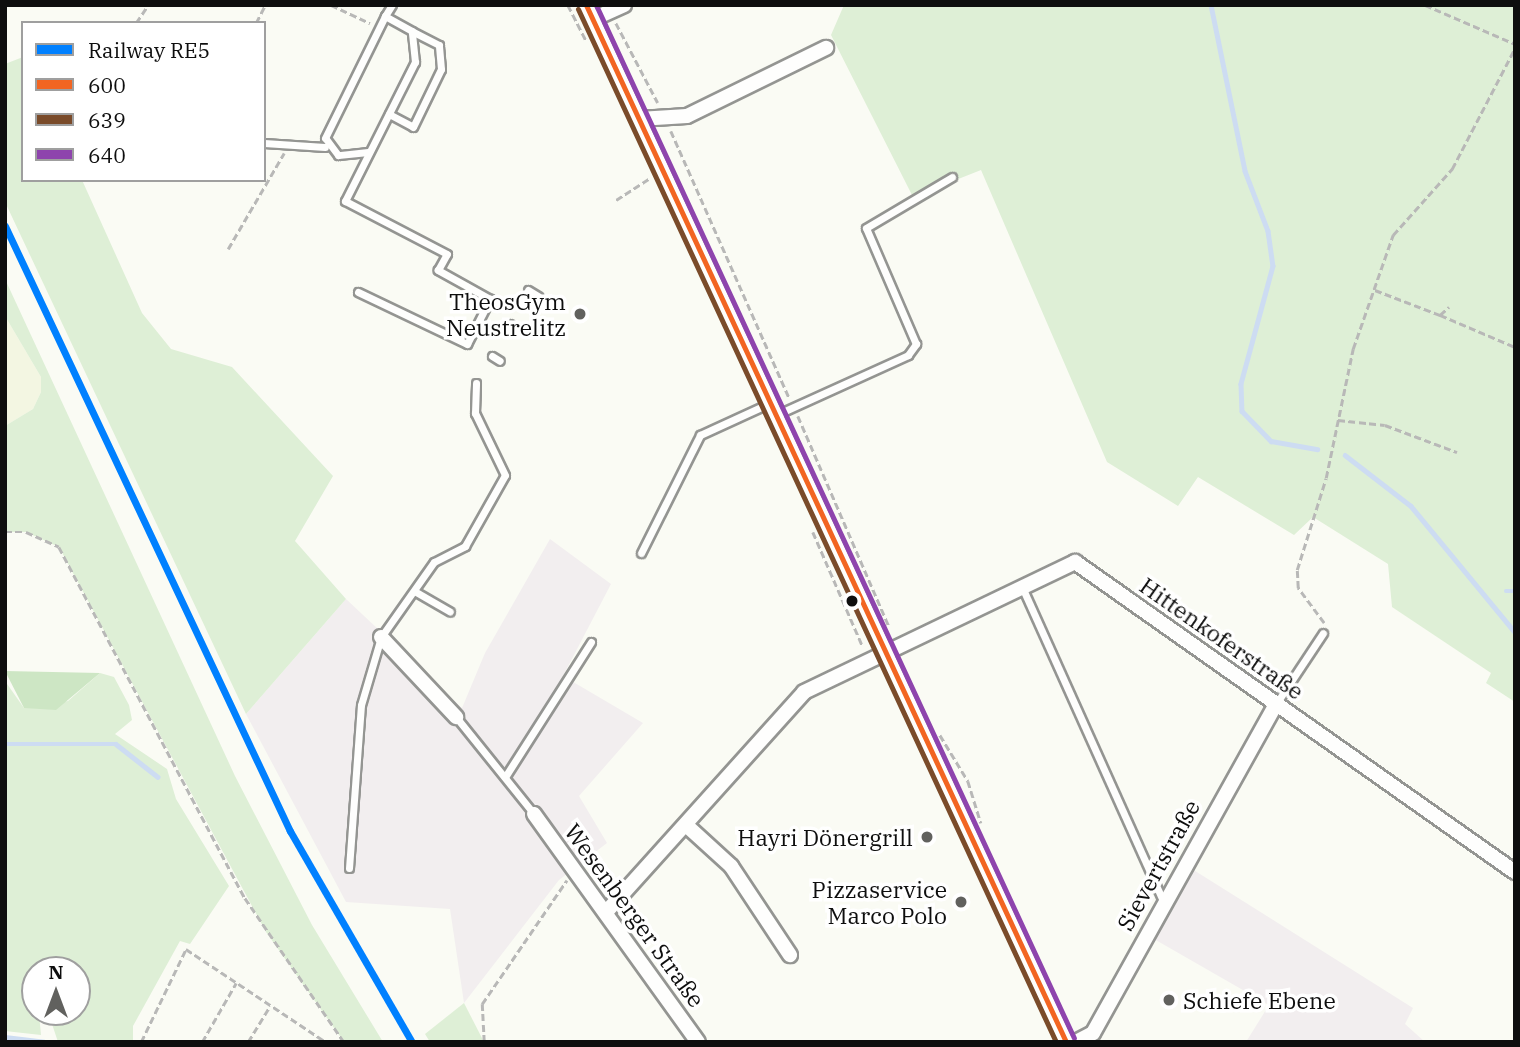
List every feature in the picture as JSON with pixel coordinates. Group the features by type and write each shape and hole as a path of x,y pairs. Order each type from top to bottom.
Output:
{"street":[{"path":"586,5 599,16 663,172 1066,1042"},
{"path":"599,16 624,5"},
{"path":"639,119 687,116 826,48"},
{"name":"Hittenkoferstraße","path":"608,911 804,692 1074,562 1515,872"},
{"path":"381,637 456,717"},
{"name":"Sievertstraße","path":"1076,1042 1093,1032 1163,901 1276,704"},
{"name":"Wesenberger Straße","path":"534,814 608,911 698,1042"},
{"path":"686,825 731,866 790,955"}],"lane":[{"path":"325,147 392,5"},
{"path":"386,16 439,45 441,69 413,127 389,114"},
{"path":"358,292 467,344 490,299 438,270 447,254 345,201 415,62 412,31"},
{"path":"266,143 288,148 325,147 338,155 368,152"},
{"path":"641,553 701,435 773,409 794,408 908,355 916,344 866,228 952,177"},
{"path":"528,290 538,296"},
{"path":"510,324 519,330"},
{"path":"492,356 500,361"},
{"path":"349,868 361,705 381,637 416,592 434,562 465,545 505,475 475,413 476,383"},
{"path":"1021,587 1163,901"},
{"path":"416,592 450,611"},
{"path":"1276,704 1323,632"},
{"path":"505,777 591,642"},
{"path":"456,717 534,814"}],"path":[{"path":"137,21 148,5"},
{"path":"257,21 265,5"},
{"path":"331,5 380,27"},
{"path":"1323,632 1320,612 1298,588 1297,570 1375,290 1393,235 1452,169 1515,46 1425,5"},
{"path":"599,16 623,30 665,116 891,622 886,632"},
{"path":"228,249 288,148"},
{"path":"616,200 663,172"},
{"path":"1375,290 1515,347"},
{"path":"1440,316 1449,307"},
{"path":"1338,420 1352,419 1457,452"},
{"path":"5,532 26,531 59,547 245,898 344,1042"},
{"path":"484,1042 482,1004 575,867"},
{"path":"141,1042 186,949 326,1042"},
{"path":"202,1042 236,983"},
{"path":"248,1042 270,1006"}],"shaded area":[{"path":"550,539 611,584 563,676 643,723 579,796 607,843 559,880 464,1003 450,909 346,902 246,714 346,599 462,708 485,653"},
{"path":"1192,869 1413,1008 1405,1024 1425,1042 1246,1042 1269,1005 1154,939"}],"green space":[{"path":"844,5 1515,5 1515,702 1486,683 1491,673 1392,607 1388,564 1313,517 1294,535 1198,477 1178,506 1107,462 981,170 913,197 831,35"},
{"path":"21,58 21,182 83,182 142,313 171,349 232,367 333,476 295,541 346,599 246,714 5,202 5,64"},
{"path":"5,279 235,776 312,925 383,1042 344,1042 266,932 59,547 26,532 5,532 5,426 33,409 41,392 41,377 5,316"},
{"path":"5,316 41,377 41,392 33,409 5,426"},
{"path":"5,671 100,673 56,710 24,708"},
{"path":"100,673 114,677 129,705 132,720 115,734 167,769 176,799 229,886 190,944 180,941 133,1026 133,1042 58,1042 53,1026 91,1026 91,956 21,956 21,1026 40,1026 41,1035 5,1031 5,681 24,708 68,701"},
{"path":"464,1003 484,1042 430,1042 425,1034"}],"waterway":[{"path":"1211,5 1245,171 1268,231 1273,266 1241,384 1242,411 1271,441 1317,449"},
{"path":"1345,455 1411,506 1515,632"},
{"path":"1506,591 1515,591"},
{"path":"5,744 116,744 158,777"},
{"path":"5,1037 44,1042"}],"rail line":[{"name":"RE5","path":"5,226 290,831 412,1042"}],"transit line":[{"name":"600","path":"586,5 1066,1042"},
{"name":"640","path":"596,5 1074,1038"},
{"name":"639","path":"578,9 1056,1042"}],"place":[{"name":"TheosGym Neustrelitz","path":"580,314"},
{"name":"Hayri Dönergrill","path":"927,837"},
{"name":"Pizzaservice Marco Polo","path":"961,902"},
{"name":"Schiefe Ebene","path":"1169,1000"}]}
